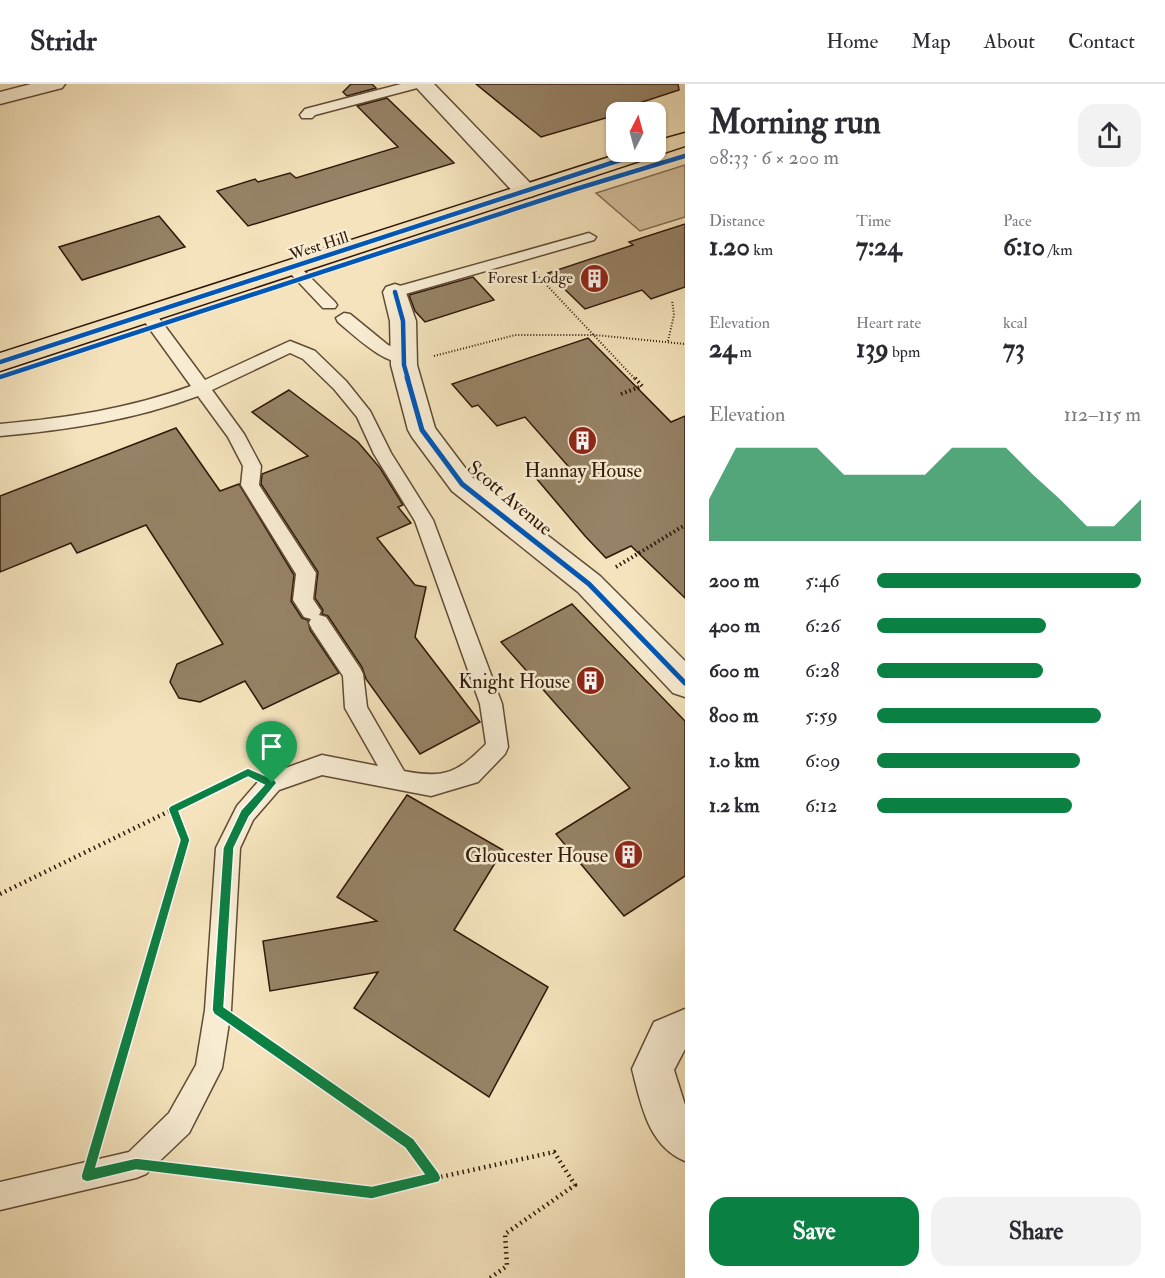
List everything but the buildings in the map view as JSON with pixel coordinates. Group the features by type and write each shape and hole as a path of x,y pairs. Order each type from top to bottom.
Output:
{"highway":[{"path":"666,145 685,139"},
{"name":"West Hill","path":"0,362 613,162"}],"street":[{"path":"0,99 55,84"},
{"path":"423,84 525,190"},
{"name":"Scott Avenue","path":"395,292 403,321 404,362 422,430 462,484 589,584 685,683"},
{"path":"685,1029 668,1036 653,1069 664,1113 685,1140"}],"lane":[{"path":"307,116 310,112 416,84"},
{"name":"Scott Avenue","path":"395,292 590,237"},
{"path":"293,268 329,305"},
{"path":"147,314 235,435 252,466 250,486 306,573 303,600 353,674 356,708 397,779"},
{"path":"344,318 382,349 404,362"},
{"path":"0,430 61,424 158,403 202,388 290,346 309,355 340,385 364,415 383,454 424,520 491,704 497,747 470,775 431,786 322,765 272,783 245,813 228,848 218,1010 209,1068 179,1123 136,1164 0,1196"}],"path":[{"path":"520,258 595,334 642,386 621,394"},
{"path":"668,341 673,317 672,300"},
{"path":"404,362 515,335 595,334 685,344"},
{"path":"589,584 685,525"},
{"path":"0,894 248,772 272,783"},
{"path":"87,1176 185,840 173,809"},
{"path":"218,1010 410,1143 435,1178"},
{"path":"136,1164 372,1192 554,1152 575,1185 505,1234 507,1266 490,1278"}],"shaded area":[{"path":"685,165 685,217 640,231 596,193"}],"cycle path":[{"path":"0,377 576,189 685,156"},
{"path":"0,362 614,162"},
{"path":"395,292 403,321 404,365 422,430 462,484 589,584 685,683"}],"place":[{"name":"Forest Lodge","path":"594,278"},
{"name":"Hannay House","path":"583,440"},
{"name":"Knight House","path":"591,681"},
{"name":"Gloucester House","path":"629,855"}],"route":[{"path":"248,772 272,783 245,813 228,848 218,1010 410,1143 435,1178 372,1192 136,1164 87,1176 185,840 173,809 248,772"}]}
